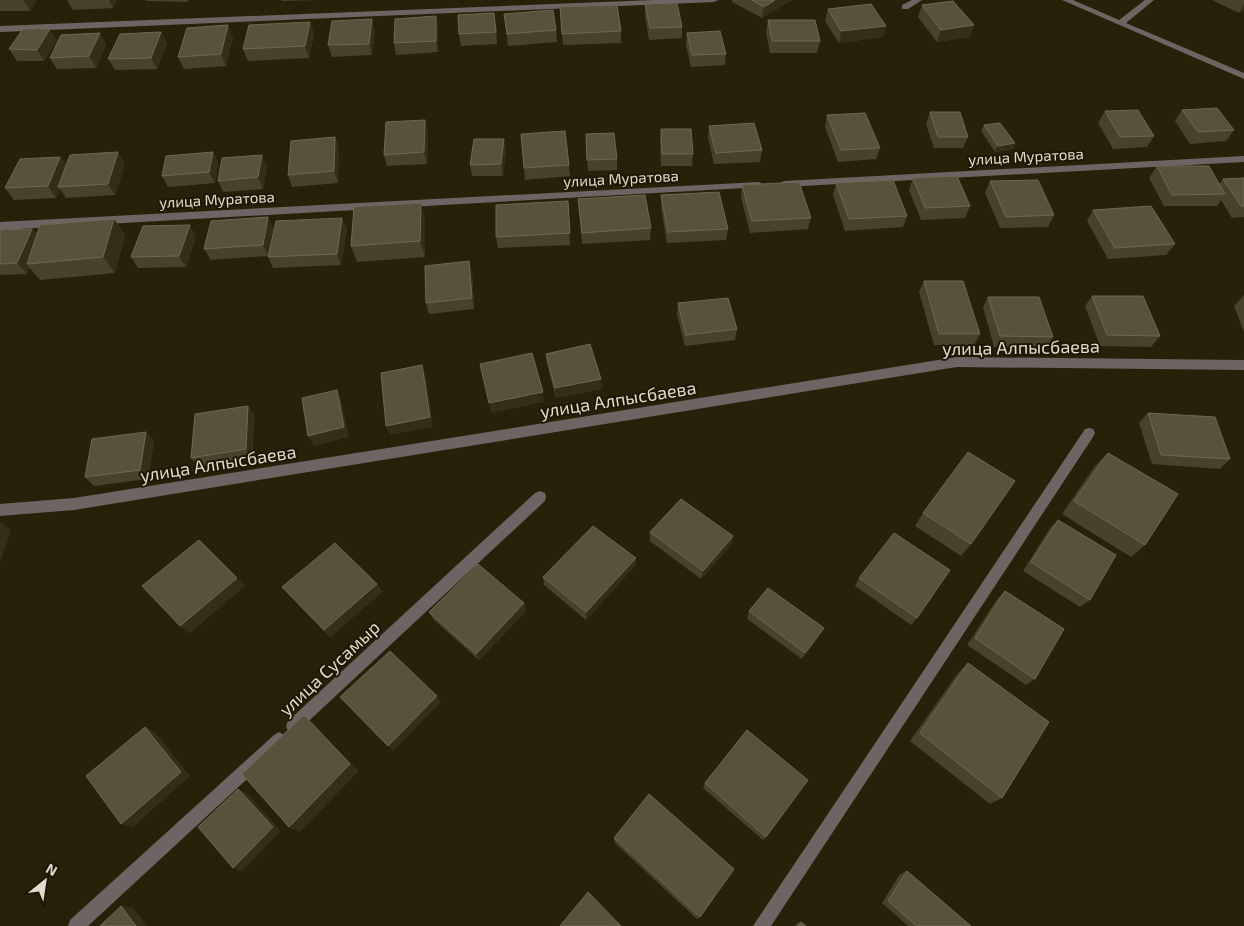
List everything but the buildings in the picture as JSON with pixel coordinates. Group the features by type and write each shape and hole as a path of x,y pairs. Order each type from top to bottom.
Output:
{"street":[{"path":"0,29 714,0"},
{"path":"906,7 918,0"},
{"path":"1066,0 1244,76"},
{"path":"1120,23 1150,0"},
{"name":"улица Муратова","path":"0,226 1244,159"},
{"name":"улица Алпысбаева","path":"0,510 84,502 957,362 1244,365"},
{"path":"761,926 1089,433"},
{"name":"улица Сусамыр","path":"76,926 540,497"}]}
